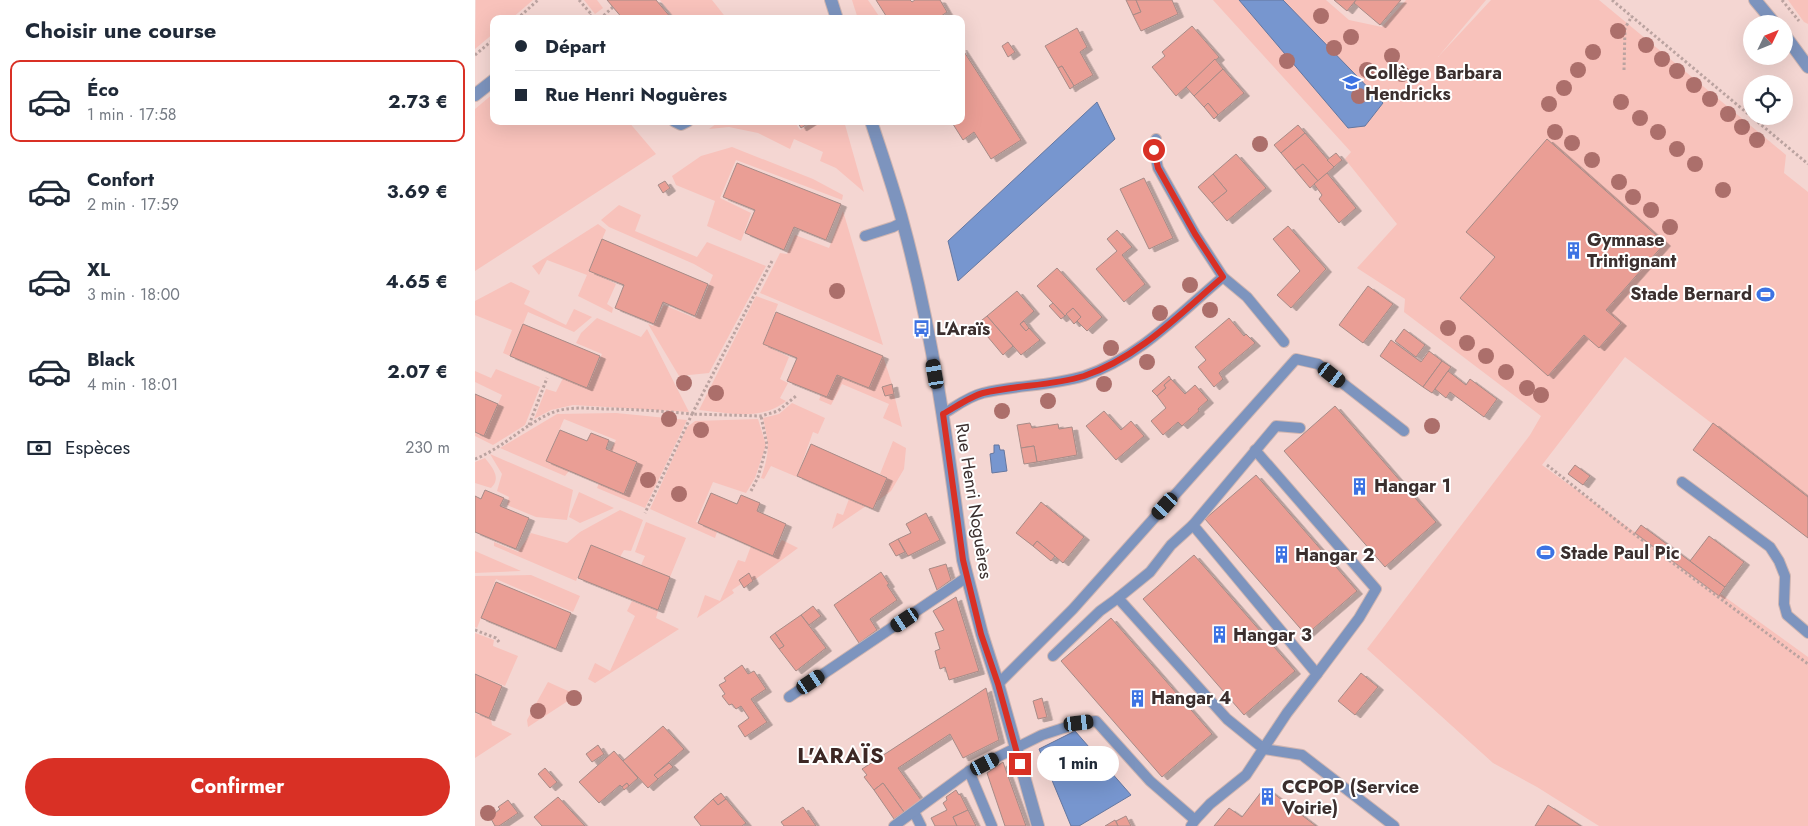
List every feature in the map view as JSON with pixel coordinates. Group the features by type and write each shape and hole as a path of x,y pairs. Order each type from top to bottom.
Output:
{"street":[{"path":"831,0 836,15"},
{"path":"1755,0 1768,15"},
{"path":"1793,46 1808,67"},
{"path":"475,95 490,83"},
{"name":"Rue Henri Noguères","path":"872,125 903,222 925,315 943,414 967,578 981,634 998,684 1037,826"}],"lane":[{"path":"1156,139 1154,150 1158,168 1195,234 1223,277 1247,297 1284,342"},
{"path":"865,236 893,228 903,222"},
{"path":"943,414 981,393 1066,380 1085,375 1126,357 1147,342 1223,277"},
{"path":"998,684 1073,610 1296,359 1317,364 1404,431"},
{"path":"1053,656 1100,611 1150,572 1171,545 1193,524 1276,426 1300,428"},
{"path":"894,826 969,771 1015,748 1079,723 1096,721 1150,781 1193,823 1210,804 1246,775 1359,618 1376,589 1255,450"},
{"path":"1682,482 1770,547 1779,561 1785,576 1784,604 1787,615 1808,633"},
{"path":"1193,524 1317,674"},
{"path":"789,697 967,578"},
{"path":"1118,598 1227,718 1264,748 1302,755 1394,826"},
{"path":"969,771 992,826"},
{"path":"915,812 921,826"}],"path":[{"path":"522,15 539,0"},
{"path":"579,0 591,14"},
{"path":"1612,0 1808,164"},
{"path":"1782,0 1800,23"},
{"path":"604,15 613,7"},
{"path":"1624,70 1625,28 1631,16"},
{"path":"475,55 490,42"},
{"path":"645,513 692,414 772,261"},
{"path":"529,426 547,378"},
{"path":"475,459 557,410 575,408 650,410 692,414 761,416 778,411 796,396"},
{"path":"751,491 758,477 767,445 761,416"},
{"path":"1547,465 1631,531 1808,664"},
{"path":"475,630 497,638 499,642"}],"shaded area":[{"path":"476,0 533,0 516,15 490,15 490,36 475,49"},
{"path":"584,0 597,0 603,8 595,14"},
{"path":"660,0 712,0 724,15 672,15"},
{"path":"852,0 868,0 878,15 857,15"},
{"path":"1213,0 1326,0 1349,20 1382,27 1406,0 1486,0 1438,57 1491,0 1599,0 1743,119 1743,125 1750,125 1786,155 1784,173 1808,192 1808,497 1625,357 1542,465 1808,657 1808,826 1599,826 1537,787 1493,763 1367,649 1530,435 1541,416 1404,312 1405,299 1357,268 1397,224 1345,159 1351,152"},
{"path":"1788,0 1808,0 1808,24 1804,22"},
{"path":"490,96 490,125 631,125 656,154 475,271 475,109"},
{"path":"714,125 797,125 800,130 808,125 845,125 864,192 836,168 820,161 823,152 794,139 790,149 758,133 729,127 709,129"},
{"path":"732,147 813,179 843,195 842,200 736,160 720,198 751,213 741,241 707,226 715,201 676,185 672,176 701,156"},
{"path":"619,205 641,215 635,231 697,257 707,242 766,266 709,373 679,376 648,324 653,326 664,305 695,318 713,275 694,264 609,227 601,220"},
{"path":"843,211 883,345 760,293 780,253 787,254 795,235 829,248"},
{"path":"598,224 606,230 589,270 616,284 607,304 613,308 612,313 578,296 587,275 547,260 539,275 532,266"},
{"path":"511,282 530,291 524,304 566,325 574,309 592,317 574,332 528,312 510,356 503,353 512,330 475,315 475,301"},
{"path":"756,296 778,304 763,344 789,357 780,379 788,383 780,398 786,401 777,407 756,413 733,414 699,410"},
{"path":"597,318 641,337 647,329 689,412 573,405 551,410 534,419 546,389 556,392 563,378 587,387 602,354 576,343 581,333"},
{"path":"883,356 892,384 883,387 885,396 894,394 902,427 883,418 889,404 842,384 831,405 819,400 821,395 827,397 837,375 869,388"},
{"path":"496,369 540,387 525,425 493,445 475,436 475,432 484,435 502,395 475,382 475,371 491,378"},
{"path":"792,403 825,418 818,434 813,432 797,477 771,466 764,479 761,478 768,448 763,418 779,414"},
{"path":"616,413 687,420 645,508 597,488 599,483 624,494 637,463 610,451 616,440 564,419 546,461 569,471 565,476 500,448 557,414"},
{"path":"758,419 766,445 755,478 746,493 713,482 696,522 717,532 715,538 650,509 687,427 695,421"},
{"path":"893,441 906,448 904,469 891,491 876,502 887,478 880,474"},
{"path":"490,454 573,490 567,520 536,517 507,505 509,497 497,491 502,474"},
{"path":"485,458 496,476 496,480 491,488 475,483 475,462"},
{"path":"579,492 614,508 580,523 569,517"},
{"path":"849,499 866,506 832,529 837,513 843,515"},
{"path":"620,510 643,520 631,551 624,550 620,557 591,545 576,581 494,546 494,542 518,552 531,533 567,543 580,532"},
{"path":"646,522 686,538 670,577 641,565 645,556 635,552"},
{"path":"782,540 798,548 753,581 749,573 739,580 741,584 732,590 734,593 697,618 705,595 720,601 738,560 745,562 751,546 772,555"},
{"path":"475,551 521,571 475,573"},
{"path":"531,575 580,596 573,612 496,579 477,628 475,627 475,576"},
{"path":"632,601 658,611 656,618 679,629 595,683 588,679 595,663 610,671 635,616 627,611"},
{"path":"475,633 494,640 493,646 518,656 505,686 475,674"},
{"path":"548,682 577,695 528,727 527,720"},
{"path":"475,713 491,719 492,725 512,734 475,758"}],"water":[{"path":"1239,0 1283,0 1383,103 1365,126 1348,128"},
{"path":"1097,102 1115,139 958,281 948,241"},
{"path":"994,445 999,445 1000,450 1004,450 1007,471 992,473 990,454 994,453"},
{"path":"1075,731 1131,795 1079,826 1071,826 1039,749"}],"building":[{"path":"607,0 656,0 669,15 620,15"},
{"path":"876,0 910,0 912,2 915,0 940,0 947,12 943,15 885,15"},
{"path":"1126,0 1136,0 1141,12 1133,15"},
{"path":"1136,0 1172,0 1178,14 1141,31 1133,15 1141,12"},
{"path":"1334,0 1356,0 1347,11"},
{"path":"1356,0 1401,0 1380,25 1354,3"},
{"path":"1192,26 1219,57 1176,96 1152,67 1165,56 1162,52"},
{"path":"1077,28 1087,47 1080,52 1093,75 1074,86 1062,66 1058,68 1045,46"},
{"path":"1008,42 1015,52 1008,57 1002,46"},
{"path":"965,53 1021,140 991,159 974,132 963,140 954,125 965,125"},
{"path":"1215,59 1223,69 1194,96 1186,87"},
{"path":"1062,66 1074,86 1070,89 1058,68"},
{"path":"1223,69 1244,93 1218,115 1208,103 1204,107 1194,96"},
{"path":"1208,103 1218,115 1214,119 1204,107"},
{"path":"1298,125 1305,133 1281,153 1274,145"},
{"path":"1305,133 1334,167 1318,181 1303,164 1295,170 1281,153"},
{"name":"Gymnase Trintignant","path":"1547,139 1665,243 1606,310 1621,323 1599,348 1584,335 1548,376 1460,298 1495,257 1466,232"},
{"path":"1336,153 1342,160 1334,167 1327,160"},
{"path":"1236,154 1266,188 1227,221 1212,203 1227,191 1213,174"},
{"path":"737,163 841,204 826,240 794,227 784,250 745,233 755,210 723,197"},
{"path":"1303,164 1318,181 1310,188 1295,170"},
{"path":"1327,173 1356,208 1339,223 1319,199 1322,195 1314,184"},
{"path":"1213,174 1227,191 1212,203 1198,187"},
{"path":"1144,178 1173,238 1149,249 1120,189"},
{"path":"665,181 670,188 663,193 658,185"},
{"path":"1288,226 1326,269 1291,308 1277,295 1300,271 1273,239"},
{"path":"1117,230 1132,247 1122,255 1145,284 1124,302 1096,269 1117,251 1107,239"},
{"path":"602,239 708,284 695,316 663,302 654,324 615,308 624,285 589,271"},
{"path":"1057,268 1102,317 1087,331 1077,321 1081,317 1073,308 1065,316 1037,286"},
{"path":"1368,286 1393,304 1363,343 1339,325"},
{"path":"1017,291 1034,311 1020,324 1026,331 1029,328 1040,340 1021,355 987,316"},
{"path":"1053,303 1065,316 1061,319 1049,306"},
{"path":"1073,308 1081,317 1074,324 1066,314"},
{"path":"776,312 883,356 869,388 837,375 827,397 787,381 797,358 763,344"},
{"path":"987,316 1013,346 1003,355 977,324"},
{"path":"1229,318 1244,336 1246,334 1255,343 1219,373 1223,379 1214,387 1198,367 1206,360 1195,347"},
{"path":"1024,321 1029,328 1026,331 1020,324"},
{"path":"523,324 600,356 587,388 510,356"},
{"path":"1404,329 1425,345 1416,357 1395,341"},
{"path":"1391,340 1421,362 1429,351 1442,361 1423,387 1380,356"},
{"path":"1442,361 1451,367 1432,393 1423,387"},
{"path":"1448,371 1466,385 1470,379 1497,399 1484,417 1450,392 1446,398 1435,389"},
{"path":"1169,376 1171,379 1164,385 1166,388 1157,396 1152,391"},
{"path":"1171,379 1185,394 1195,385 1208,400 1182,426 1178,422 1163,435 1151,421 1166,408 1157,396 1166,388 1164,385"},
{"path":"892,384 894,394 885,396 882,387"},
{"path":"475,394 498,404 484,436 475,432"},
{"name":"Hangar 1","path":"1335,406 1436,522 1385,567 1284,451"},
{"path":"1104,411 1121,430 1131,421 1144,436 1116,460 1086,426"},
{"path":"1030,423 1032,428 1058,424 1059,429 1072,427 1077,455 1037,462 1034,446 1021,448 1017,425"},
{"path":"1713,423 1808,497 1808,538 1693,450"},
{"path":"560,430 587,441 591,433 609,440 606,449 637,462 624,494 546,461"},
{"path":"811,444 887,478 873,509 797,476"},
{"path":"1034,446 1037,462 1024,464 1021,448"},
{"path":"1575,465 1590,476 1583,485 1568,474"},
{"name":"Hangar 2","path":"1256,475 1357,591 1306,635 1205,519"},
{"path":"485,490 504,498 500,506 529,518 516,549 475,532 475,496 481,499"},
{"path":"711,493 737,504 741,495 760,503 757,511 786,524 773,556 698,523"},
{"path":"1041,502 1084,537 1063,563 1037,541 1033,546 1016,533"},
{"path":"926,513 940,540 908,556 898,539 911,533 906,524"},
{"path":"1641,525 1725,587 1719,596 1635,533"},
{"path":"1709,536 1744,562 1725,587 1690,561"},
{"path":"898,539 905,552 896,556 889,544"},
{"path":"1037,541 1055,556 1051,561 1033,546"},
{"path":"591,545 670,577 658,610 578,578"},
{"name":"Hangar 3","path":"1194,555 1295,671 1244,715 1143,599"},
{"path":"946,564 951,580 937,590 929,569"},
{"path":"881,572 897,600 870,619 877,630 859,643 834,605"},
{"path":"749,573 753,581 744,588 739,580"},
{"path":"496,582 571,613 556,649 481,618"},
{"path":"956,597 979,671 949,680 945,667 940,669 935,651 940,649 935,633 944,630 933,611"},
{"path":"813,606 821,616 809,625 801,615"},
{"path":"801,615 826,648 796,671 779,649 784,646 775,633"},
{"name":"Hangar 4","path":"1111,618 1212,734 1162,777 1061,661"},
{"path":"775,633 784,646 779,649 770,637"},
{"path":"742,665 748,674 754,671 766,689 751,699 767,722 745,737 738,726 749,718 741,706 736,709 732,704 729,705 722,696 725,694 719,685 726,681 724,678"},
{"path":"1361,673 1378,687 1355,715 1338,701"},
{"path":"475,674 502,686 489,718 475,712"},
{"path":"986,688 999,740 963,758 950,734 898,768 921,800 904,812 883,783 874,790 864,777 867,775 862,769"},
{"path":"1042,698 1047,717 1038,719 1033,701"},
{"path":"663,726 684,749 654,775 658,779 648,788 623,761"},
{"path":"598,745 604,754 592,762 586,754"},
{"path":"614,751 638,778 629,786 627,783 622,787 620,785 599,803 579,782"},
{"path":"1003,762 1026,826 1005,826 987,773"},
{"path":"669,763 673,767 658,779 654,775"},
{"path":"545,768 557,782 550,788 538,774"},
{"path":"627,783 629,786 624,790 622,787"},
{"path":"883,783 904,812 894,819 874,790"},
{"name":"CCPOP (Service Voirie)","path":"1265,787 1316,826 1214,826 1229,808 1242,817"},
{"path":"956,790 968,810 953,817 957,826 935,826 931,818 947,810 943,803 947,800 946,797"},
{"path":"721,793 726,799 718,805 713,799"},
{"path":"558,797 585,826 542,826 534,817"},
{"path":"713,799 718,805 726,799 746,823 742,826 701,826 694,817"},
{"path":"508,800 518,813 499,826 495,826 490,817 500,809 498,807"},
{"path":"1548,805 1564,815 1581,826 1535,826"},
{"path":"803,807 816,826 784,826 781,822"},
{"path":"968,810 976,826 957,826 953,817"},
{"path":"1126,816 1131,826 1118,826 1116,821"},
{"path":"1115,820 1118,826 1105,826"}],"place":[{"name":"Collège Barbara Hendricks","path":"1351,83"},
{"name":"Gymnase Trintignant","path":"1573,250"},
{"name":"Stade Bernard","path":"1766,294"},
{"name":"L'Araïs","path":"922,329"},
{"name":"Hangar 1","path":"1360,486"},
{"name":"Stade Paul Pic","path":"1546,553"},
{"name":"Hangar 2","path":"1281,555"},
{"name":"Hangar 3","path":"1219,635"},
{"name":"Hangar 4","path":"1137,698"},
{"name":"CCPOP (Service Voirie)","path":"1268,797"}],"district":[{"name":"L'ARAÏS","path":"841,755"}],"route":[{"path":"1020,764 998,684 981,634 963,560 943,414 981,393 1066,380 1085,375 1126,357 1147,342 1223,277 1195,234 1158,168 1154,150"}]}
